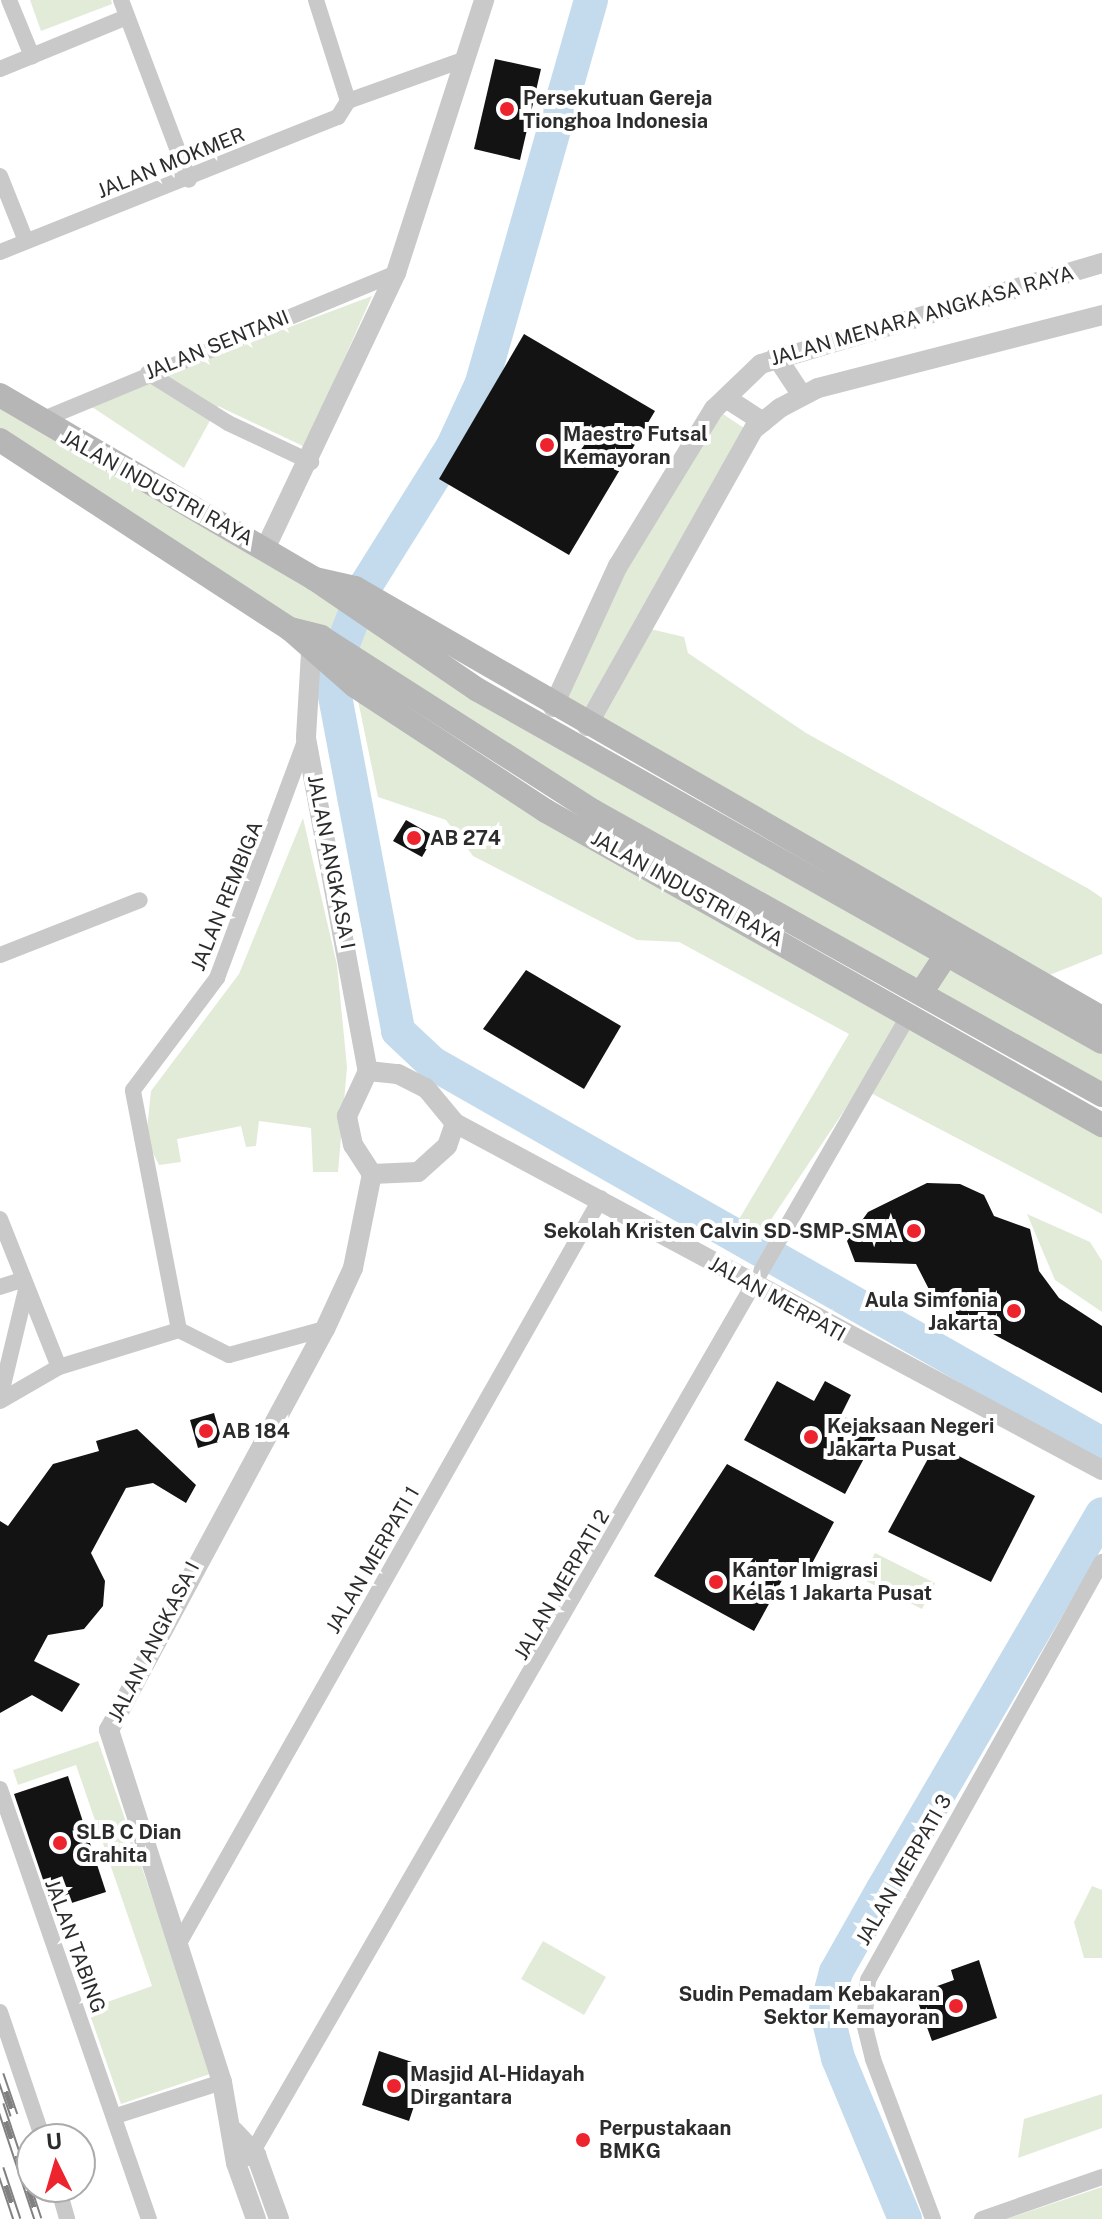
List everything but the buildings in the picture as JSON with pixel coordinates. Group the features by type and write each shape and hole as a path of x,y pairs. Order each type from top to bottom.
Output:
{"main road":[{"name":"JALAN INDUSTRI RAYA","path":"0,395 39,421 378,613 707,808 946,955 1102,1042"},
{"name":"JALAN INDUSTRI RAYA","path":"0,440 290,629 323,654 593,811 1102,1095"},
{"name":"JALAN INDUSTRI RAYA","path":"378,613 587,726 707,808 1102,1018"},
{"name":"JALAN INDUSTRI RAYA","path":"361,676 546,811 1102,1125"},
{"path":"546,811 593,811"},
{"path":"921,993 946,955"}],"street":[{"path":"9,0 32,56"},
{"path":"121,0 189,180"},
{"path":"316,0 348,101"},
{"path":"265,549 311,462 396,273 484,0"},
{"path":"0,69 127,17"},
{"name":"JALAN MOKMER","path":"0,252 189,180 338,117 348,101 465,59"},
{"path":"0,176 26,241"},
{"name":"JALAN MENARA ANGKASA RAYA","path":"553,707 618,566 726,398 776,356 1102,263"},
{"name":"JALAN SENTANI","path":"39,421 148,373 396,273"},
{"name":"JALAN MENARA ANGKASA RAYA","path":"587,726 763,422 801,394 1102,315"},
{"path":"776,356 801,394"},
{"path":"148,373 228,423 311,462"},
{"path":"726,398 763,422"},
{"name":"JALAN ANGKASA I","path":"323,654 306,738 368,1071"},
{"name":"JALAN REMBIGA","path":"179,1330 133,1090 183,1033 230,951 306,738"},
{"path":"0,955 140,900"},
{"name":"JALAN MERPATI 2","path":"246,2159 909,1015"},
{"path":"368,1071 398,1074 426,1088 455,1123 447,1146 418,1172 372,1174 353,1145 347,1116 368,1071"},
{"name":"JALAN MERPATI","path":"455,1123 601,1198 752,1287 1093,1464"},
{"name":"JALAN ANGKASA I","path":"279,2219 234,2131 179,1943 109,1730 325,1329 353,1268 372,1174"},
{"name":"JALAN MERPATI 1","path":"179,1943 601,1198"},
{"path":"0,1219 59,1367"},
{"path":"0,1287 24,1285"},
{"path":"0,1399 24,1285"},
{"path":"0,1399 59,1367 179,1330 229,1355 325,1329"},
{"name":"JALAN MERPATI 3","path":"933,2219 873,2059 864,2024 868,1980 1102,1562"},
{"name":"JALAN TABING","path":"0,1789 116,2116 149,2219"},
{"path":"0,2012 38,2123"},
{"path":"116,2116 222,2082"},
{"name":"JALAN ANGKASA I","path":"246,2159 256,2219"},
{"path":"982,2219 1102,2177"}],"green space":[{"path":"30,0 111,0 112,4 41,31"},
{"path":"372,296 305,447 218,406 184,468 86,403"},
{"path":"0,395 344,605 1102,1042 1102,1095 593,811 0,440"},
{"path":"717,410 750,432 642,627 684,637 688,653 806,733 1102,898 1102,954 1037,980 553,707 618,566"},
{"path":"355,686 1102,1122 1102,1214 865,1090 899,1029 754,1245 735,1226 849,1034 679,942 637,940 473,856 446,820 378,797"},
{"path":"303,818 337,965 347,1067 338,1172 313,1172 311,1128 259,1121 256,1146 246,1147 241,1126 177,1139 181,1162 159,1165 146,1139 151,1091 239,974"},
{"path":"1027,1214 1090,1242 1102,1261 1102,1312 1055,1280"},
{"path":"875,1553 935,1583 922,1609 862,1579"},
{"path":"98,1741 213,2073 121,2104 88,2009 152,1986 76,1765 18,1785 13,1770"},
{"path":"1092,1886 1102,1890 1102,1958 1084,1958 1074,1922"},
{"path":"543,1941 606,1977 584,2015 521,1979"},
{"path":"1102,2094 1102,2128 1018,2158 1024,2119"},
{"path":"1102,2187 1102,2219 1006,2219"}],"waterway":[{"path":"591,0 482,383 453,446 366,585 331,675 398,1031 432,1063 1102,1444"},
{"path":"905,2219 838,2058 826,2009 836,1972 1102,1514"}],"railway":[{"path":"0,2074 14,2115"},
{"path":"0,2104 38,2219"},
{"path":"0,2168 17,2219"}],"place":[{"name":"Persekutuan Gereja Tionghoa Indonesia","path":"507,109"},
{"name":"Maestro Futsal Kemayoran","path":"547,445"},
{"name":"AB 274","path":"414,838"},
{"name":"Sekolah Kristen Calvin SD-SMP-SMA","path":"914,1231"},
{"name":"Aula Simfonia Jakarta","path":"1014,1311"},
{"name":"AB 184","path":"206,1431"},
{"name":"Kejaksaan Negeri Jakarta Pusat","path":"811,1437"},
{"name":"Kantor Imigrasi Kelas 1 Jakarta Pusat","path":"716,1582"},
{"name":"SLB C Dian Grahita","path":"60,1843"},
{"name":"Sudin Pemadam Kebakaran Sektor Kemayoran","path":"956,2006"},
{"name":"Masjid Al-Hidayah Dirgantara","path":"394,2086"},
{"name":"Perpustakaan BMKG","path":"583,2140"}]}
